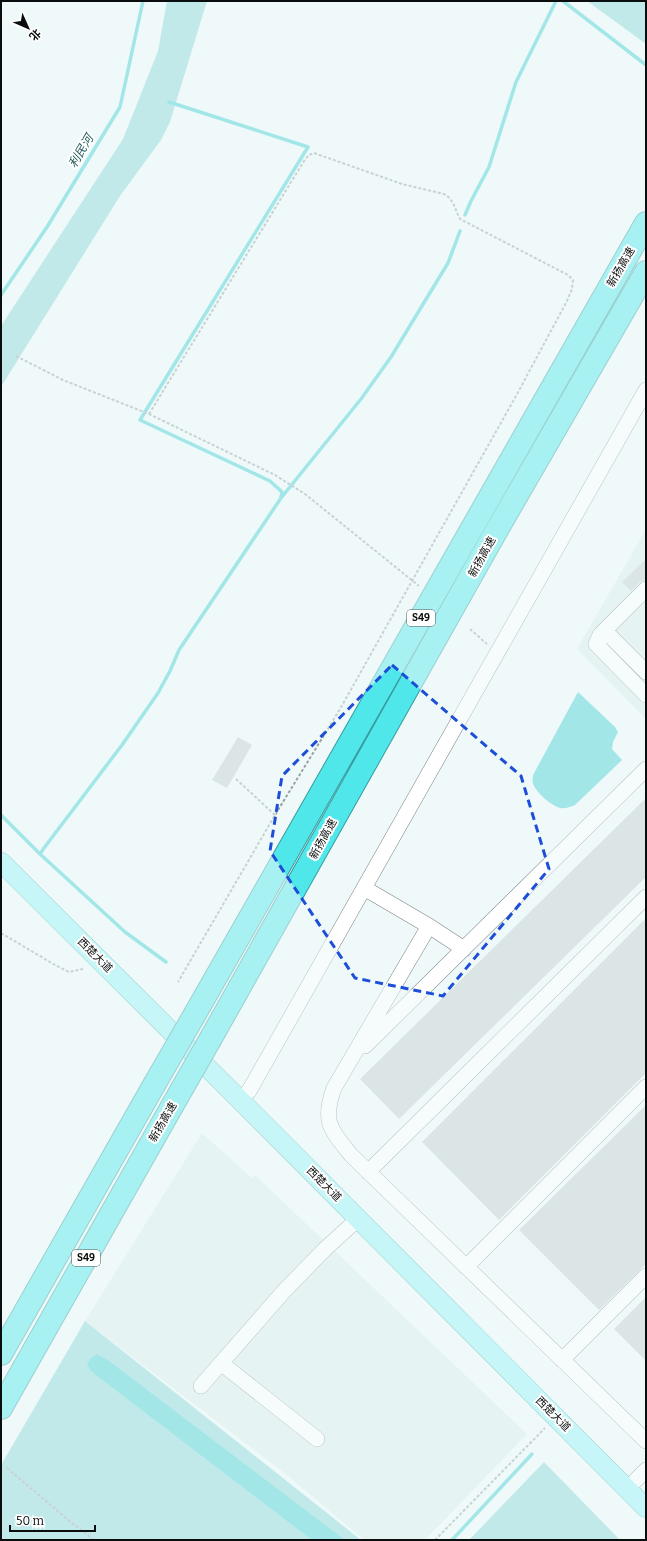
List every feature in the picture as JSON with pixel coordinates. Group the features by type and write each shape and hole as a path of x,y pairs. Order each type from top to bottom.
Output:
{"highway":[{"name":"新扬高速","path":"1,1354 646,223"},
{"name":"新扬高速","path":"1,1408 494,535 646,272"}],"main road":[{"name":"西楚大道","path":"1,862 556,1417 639,1497"}],"street":[{"path":"239,1099 249,1091 646,390"},
{"path":"646,589 600,635 596,644 646,695"},
{"path":"600,635 610,636 646,672"},
{"path":"350,1061 646,768"},
{"path":"364,888 429,926 464,949"},
{"path":"368,1172 646,897"},
{"path":"429,926 334,1088 328,1104 328,1119 337,1138 351,1155 646,1441"},
{"path":"466,1267 646,1087"},
{"path":"201,1386 285,1290 358,1218"},
{"path":"562,1360 646,1276"},
{"path":"221,1363 317,1439"},
{"path":"639,1497 646,1470"}],"path":[{"path":"149,414 309,155 314,153 402,184 438,191 450,196 460,219 568,275 573,280 572,290 567,301 516,396 413,580 340,709 275,815 178,982"},
{"path":"16,356 63,380 149,414 275,474 305,494 413,580 423,590"},
{"path":"470,629 497,653"},
{"path":"236,779 275,815"},
{"path":"1,933 69,972 83,969"},
{"path":"435,1540 556,1417"},
{"path":"7,1468 94,1540"}],"highlighted area":[{"path":"392,665 521,776 549,869 443,996 355,978 270,851 282,776"}],"shaded area":[{"path":"167,1 207,1 170,122 161,140 120,196 1,387 1,326 123,139 158,51"},
{"path":"587,1 646,1 646,44"},
{"path":"646,529 646,719 577,649"},
{"path":"578,692 615,727 618,732 613,742 612,749 622,760 575,805 560,808 544,798 538,791 533,784 533,775"},
{"path":"202,1133 252,1178 255,1175 527,1434 425,1540 364,1540 287,1475 85,1321"},
{"path":"85,1321 361,1540 1,1540 1,1465"},
{"path":"97,1354 109,1361 345,1540 312,1540 92,1372 87,1365 90,1359"},
{"path":"544,1462 620,1540 469,1540"}],"building":[{"path":"646,559 646,580 640,582 631,591 622,582"},
{"path":"238,737 252,745 227,788 212,780"},
{"path":"646,798 646,877 399,1119 360,1079"},
{"path":"646,918 646,1073 499,1220 422,1142"},
{"path":"646,1105 646,1264 599,1310 519,1230"},
{"path":"646,1297 646,1361 614,1329"}],"waterway":[{"name":"利民河","path":"1,295 47,227 120,107 143,1"},
{"path":"465,215 489,167 516,82 556,1"},
{"path":"563,1 646,65"},
{"path":"169,102 308,147 140,420 270,481 282,492 281,497"},
{"path":"40,854 122,745 158,693 179,650 281,498 361,399 391,357 448,263 460,231"},
{"path":"1,815 40,854 125,932 166,962"},
{"path":"452,1540 532,1454"}]}
